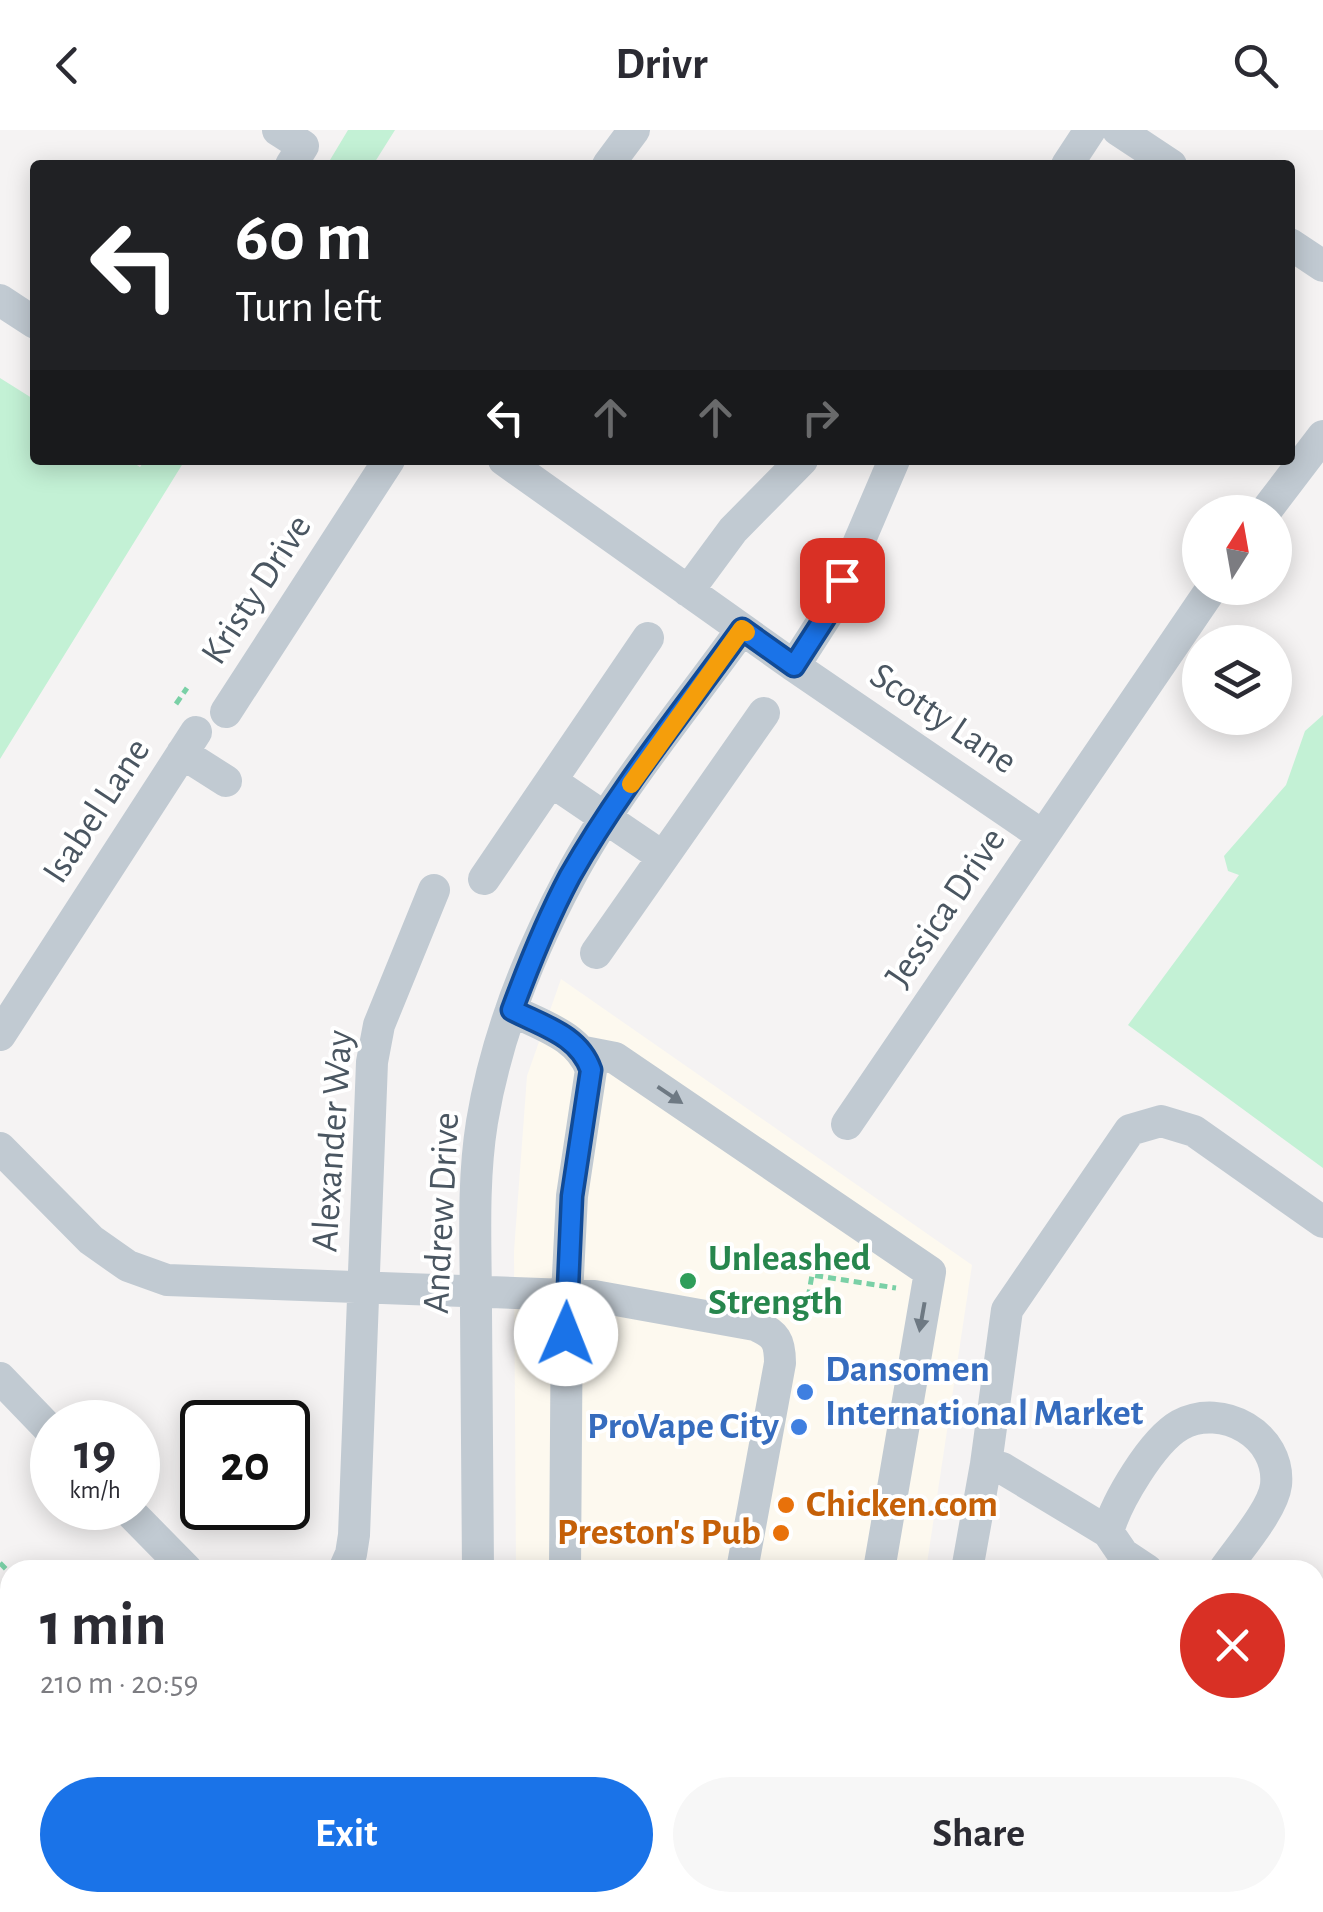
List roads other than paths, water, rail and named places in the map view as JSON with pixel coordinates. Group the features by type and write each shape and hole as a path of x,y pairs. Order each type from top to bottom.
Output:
{"street":[{"path":"278,130 303,146 294,160"},
{"path":"612,160 634,130"},
{"path":"1070,160 1090,130"},
{"path":"1118,130 1163,160"},
{"path":"1295,247 1323,266"},
{"path":"0,300 30,320"},
{"path":"1278,495 1323,436"},
{"name":"Kristy Drive","path":"226,712 385,465"},
{"name":"Scotty Lane","path":"511,465 1043,836"},
{"path":"688,591 732,530 797,465"},
{"path":"794,666 830,610 892,465"},
{"name":"Jessica Drive","path":"848,1124 1200,605"},
{"name":"Andrew Drive","path":"478,1560 475,1187 482,1121 512,1010 545,926 570,876 606,818 742,629"},
{"path":"484,879 648,638"},
{"path":"596,953 764,713"},
{"name":"Isabel Lane","path":"0,1035 189,742 226,781"},
{"path":"551,781 663,856"},
{"name":"Alexander Way","path":"348,1560 354,1534 375,1042 434,890"},
{"path":"512,1010 572,1041 584,1052 591,1070 572,1196 566,1295 565,1560"},
{"path":"584,1052 615,1058 930,1272 881,1560"},
{"path":"969,1560 1008,1310 1130,1130 1161,1121 1194,1132 1323,1222"},
{"path":"0,1148 92,1240 128,1266 167,1280 594,1296 755,1325 776,1336 780,1363 744,1560"},
{"path":"0,1378 30,1409"},
{"path":"1108,1532 1113,1513 1158,1444 1179,1426 1204,1416 1229,1420 1249,1428 1264,1442 1274,1462 1276,1486 1270,1504 1231,1560"},
{"path":"986,1464 1002,1468 1108,1532 1122,1554 1131,1560"},
{"path":"148,1530 177,1560"}],"place":[{"name":"Unleashed Strength","path":"688,1281"},
{"name":"Dansomen International Market","path":"805,1392"},
{"name":"ProVape City","path":"799,1427"},
{"name":"Chicken.com","path":"786,1505"},
{"name":"Preston's Pub","path":"781,1533"}]}
